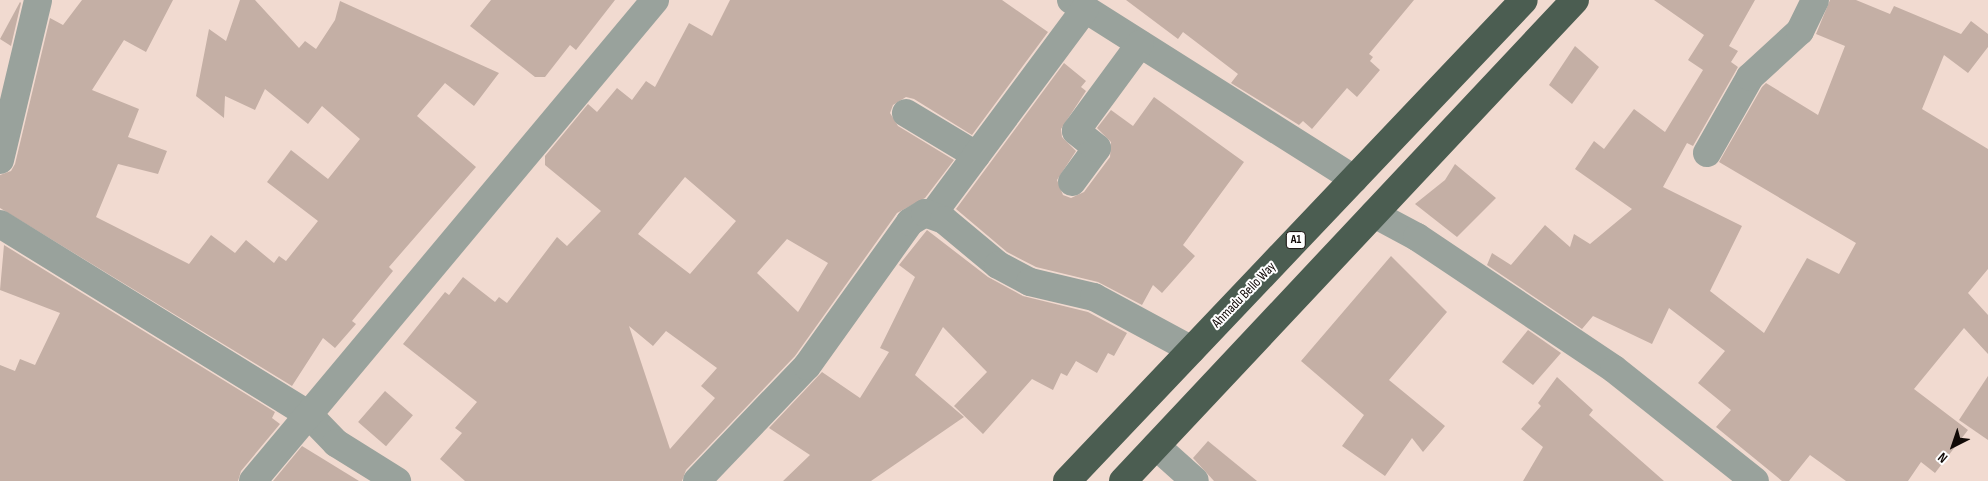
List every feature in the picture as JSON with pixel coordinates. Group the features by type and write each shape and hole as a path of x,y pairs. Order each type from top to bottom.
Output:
{"highway":[{"name":"Ahmadu Bello Way","path":"1067,481 1524,0"},
{"path":"1123,481 1575,0"}],"street":[{"path":"0,160 38,0"},
{"path":"253,481 656,0"},
{"path":"1707,153 1750,77 1800,31 1815,0"},
{"path":"932,215 976,156 1078,5 1354,180"},
{"path":"1072,182 1097,148 1076,131 1140,44"},
{"path":"906,113 976,156"},
{"path":"697,481 807,366 910,222 925,213 944,220 998,265 1022,278 1094,297 1192,350"},
{"path":"1374,214 1417,237 1614,370 1755,481"},
{"path":"0,224 309,415 336,443 396,481"},
{"path":"1156,446 1195,481"}],"building":[{"path":"82,0 173,0 146,52 124,40 92,90 139,109 128,137 167,151 158,174 118,164 96,217 189,264 211,235 235,253 246,240 274,263 279,256 286,261 318,221 267,182 291,150 328,179 360,139 322,106 308,124 265,89 255,110 225,96 224,118 196,96 209,29 226,41 240,0 255,0 299,48 305,41 316,49 335,20 340,1 499,73 474,106 445,83 417,116 476,167 389,267 393,271 352,321 356,324 335,348 323,338 292,386 0,208 0,175 11,171 15,164 50,18 63,25"},
{"path":"491,0 615,0 576,50 570,45 545,77 535,77 470,26"},
{"path":"730,0 1002,0 1048,32 972,135 914,99 906,97 893,105 890,113 898,126 954,160 925,198 897,213 795,356 686,470 682,481 465,481 440,459 462,433 455,428 477,402 403,344 445,292 449,295 463,277 495,302 499,297 507,303 557,237 567,246 601,211 545,165 545,156 588,104 597,112 617,88 632,100 646,81 655,87 689,23 712,36","holes":["685,177 736,221 690,274 638,234","787,239 828,263 798,312 757,273","629,326 653,346 666,331 717,368 701,386 715,398 670,449"]},
{"path":"1126,0 1414,0 1369,54 1373,57 1370,61 1380,70 1357,97 1347,88 1312,129 1303,121 1299,125 1231,83 1238,74 1183,32 1178,39"},
{"path":"1654,0 1755,0 1729,46 1738,51 1731,62 1738,67 1693,146 1687,143 1663,187 1742,226 1710,291 1764,333 1807,258 1839,274 1856,243 1719,162 1762,87 1766,83 1818,115 1845,46 1816,34 1830,0 1856,0 1890,14 1894,6 1961,34 1971,21 1988,34 1988,47 1968,73 1944,55 1922,109 1988,149 1988,269 1968,293 1988,315 1988,354 1964,328 1914,389 1968,430 1935,473 1921,462 1908,481 1846,481 1810,455 1789,481 1782,481 1716,427 1731,410 1698,383 1725,351 1669,308 1652,344 1593,316 1582,329 1487,265 1492,253 1511,265 1545,225 1570,247 1574,234 1590,244 1632,209 1575,169 1594,141 1604,149 1634,109 1665,132 1703,70 1688,60 1704,35"},
{"path":"21,3 11,46 0,39"},
{"path":"1575,46 1599,67 1572,104 1549,85"},
{"path":"1064,63 1086,81 1081,87 1086,91 1061,129 1062,137 1076,151 1057,180 1063,195 1071,198 1084,192 1110,157 1111,142 1097,128 1111,110 1133,126 1154,97 1244,162 1183,245 1195,256 1162,293 1153,285 1142,305 1098,282 1036,267 1007,252 956,209"},
{"path":"1455,164 1496,198 1457,237 1415,204 1445,180"},
{"path":"927,230 988,277 1023,296 1088,312 1127,333 1114,356 1108,353 1097,373 1076,361 1067,376 1061,373 1053,390 1032,379 983,434 954,406 987,372 943,327 915,375 964,417 871,481 783,481 810,455 769,428 822,372 860,398 889,352 880,348 915,277 899,265"},
{"path":"4,245 275,412 272,418 280,424 241,471 238,481 0,481 0,365 15,371 20,359 35,365 60,313 0,290"},
{"path":"1391,256 1447,312 1389,380 1445,426 1423,452 1412,438 1385,476 1342,446 1364,415 1301,361"},
{"path":"1528,330 1561,353 1533,385 1502,362"},
{"path":"1988,376 1988,440 1959,420"},
{"path":"1557,377 1593,410 1589,415 1664,481 1523,481 1543,447 1521,429 1541,406 1538,403"},
{"path":"385,391 413,415 386,446 358,422"},
{"path":"1208,441 1257,481 1214,481 1193,458"},
{"path":"302,446 359,481 273,481"}]}
